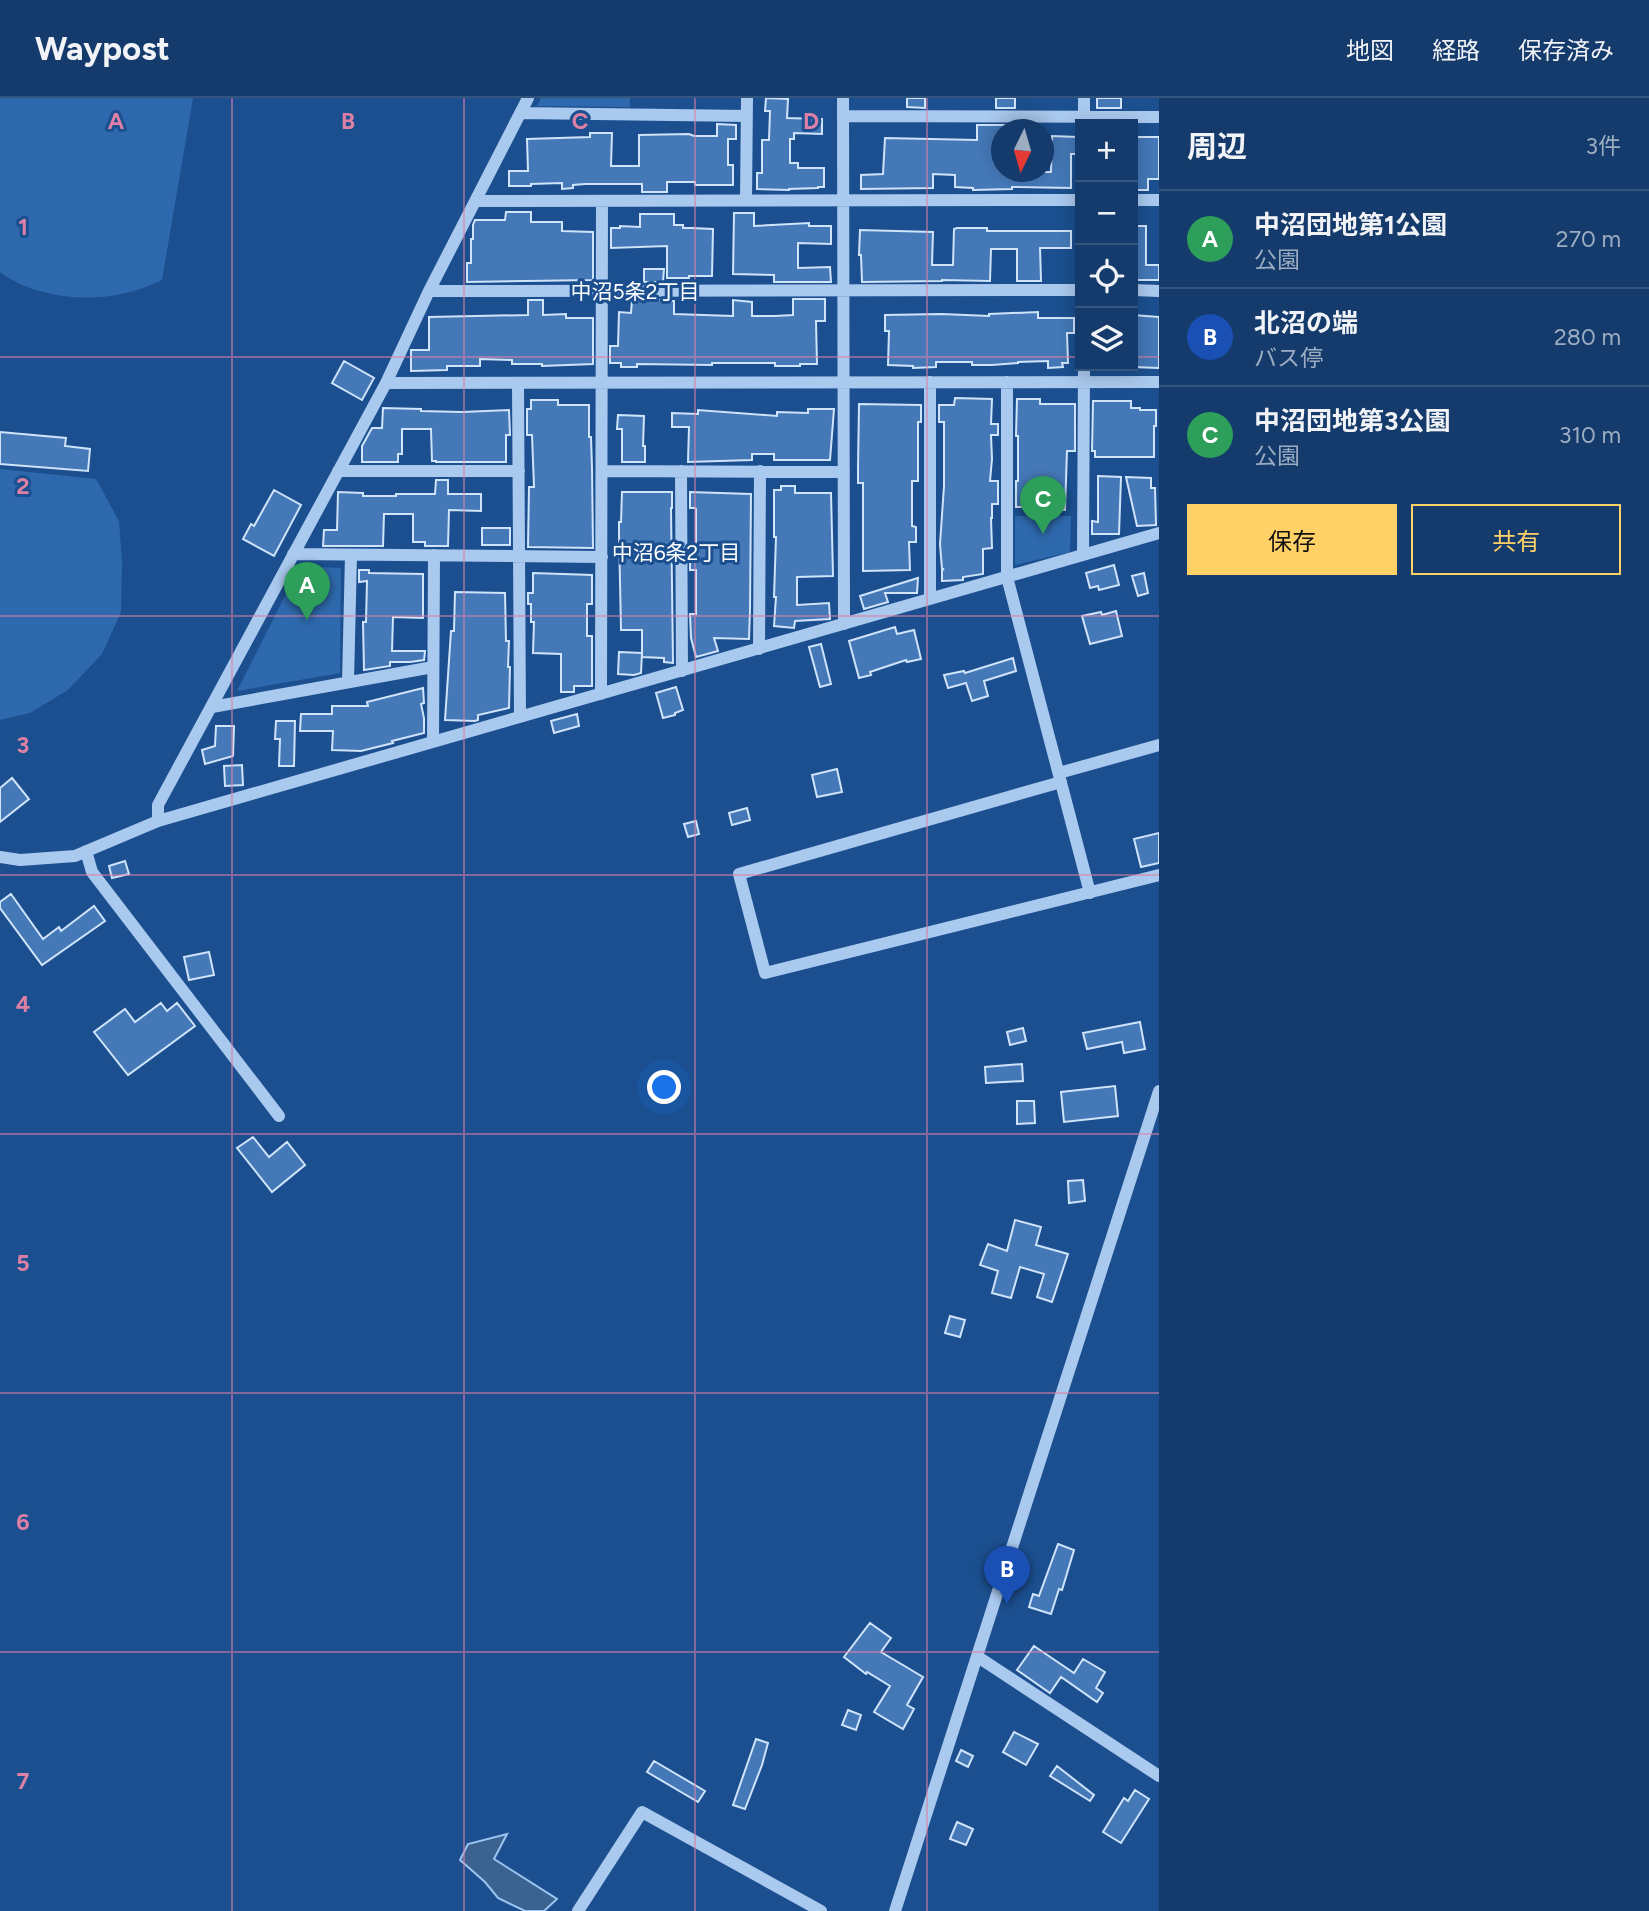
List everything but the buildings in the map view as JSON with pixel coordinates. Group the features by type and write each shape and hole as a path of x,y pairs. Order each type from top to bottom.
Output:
{"street":[{"path":"158,821 158,805 386,383 429,291 528,98"},
{"path":"746,201 747,98"},
{"path":"843,98 844,624"},
{"path":"1084,98 1084,119"},
{"path":"520,113 747,116"},
{"path":"843,116 1075,120"},
{"path":"1109,119 1159,117"},
{"path":"475,201 1075,200"},
{"path":"1138,200 1159,200"},
{"path":"601,694 602,201"},
{"path":"429,291 1075,290"},
{"path":"1138,290 1159,290"},
{"path":"1083,555 1084,371"},
{"path":"930,382 930,599"},
{"path":"1007,382 1007,577 1090,893"},
{"path":"386,383 1159,382"},
{"path":"518,383 520,717"},
{"path":"338,471 519,471"},
{"path":"602,471 844,472"},
{"path":"681,471 682,671"},
{"path":"759,649 760,471"},
{"path":"0,857 19,860 75,856 158,821 1159,533"},
{"path":"293,554 602,557"},
{"path":"348,682 351,555"},
{"path":"433,742 434,555"},
{"path":"212,707 433,667"},
{"path":"1159,745 1060,778 739,873 765,973 1159,875"},
{"path":"86,851 92,872 279,1116"},
{"path":"895,1911 1159,1091"},
{"path":"978,1657 1159,1776"},
{"path":"578,1911 642,1812 821,1911"}],"shaded area":[{"path":"0,98 193,98 162,280 131,292 111,296 78,297 61,296 28,287 0,272"},
{"path":"541,98 630,98 630,107 537,106"},
{"path":"0,469 96,479 119,521 122,562 121,612 102,654 68,690 30,713 0,720"},
{"path":"1015,516 1071,516 1070,552 1015,565"},
{"path":"300,566 341,568 340,673 237,691"},
{"path":"507,1834 494,1859 557,1899 544,1911 525,1911 498,1898 485,1882 460,1860 468,1844"}],"place":[{"name":"中沼団地第3公園","path":"1043,534"},
{"name":"中沼団地第1公園","path":"307,620"},
{"name":"北沼の端","path":"1007,1604"}],"district":[{"name":"中沼5条2丁目","path":"635,291"},
{"name":"中沼6条2丁目","path":"676,552"}]}
